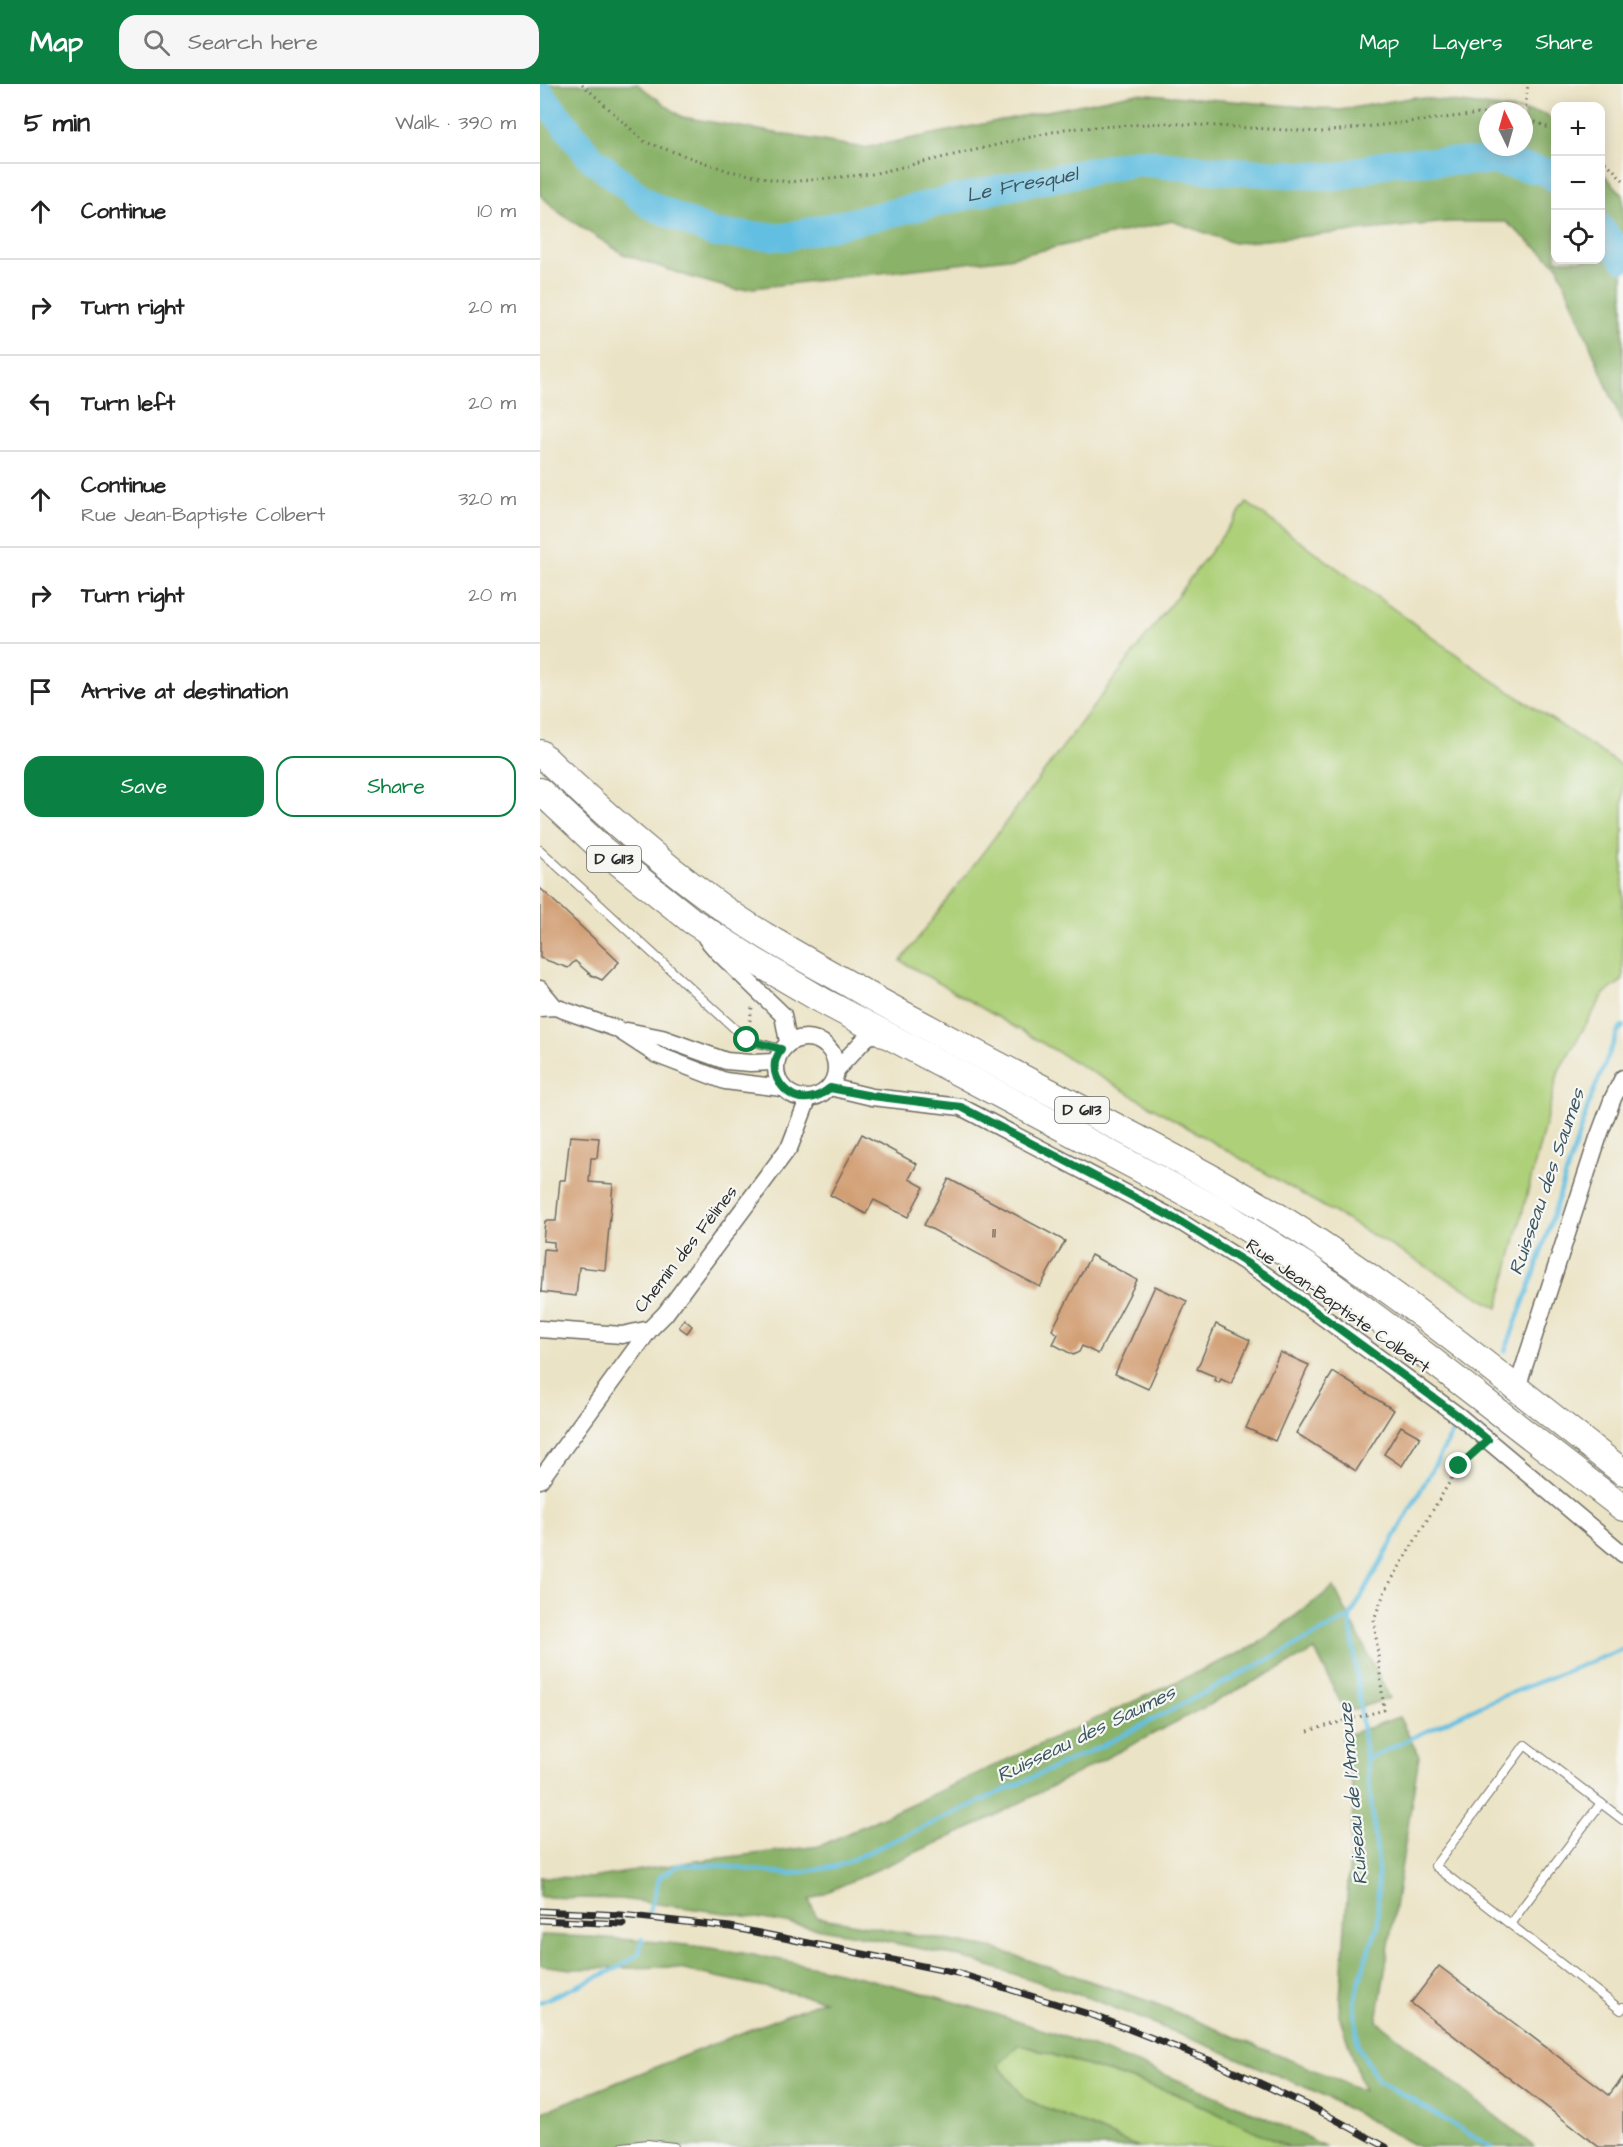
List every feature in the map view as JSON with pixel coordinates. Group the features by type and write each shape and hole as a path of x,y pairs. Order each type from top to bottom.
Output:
{"main road":[{"name":"D 6113","path":"540,753 595,806 710,899 783,946 912,1020 1232,1189 1324,1246 1412,1307 1623,1472"},
{"name":"D 6113","path":"540,791 603,850 692,921 823,1001 1219,1211 1308,1267 1623,1508"}],"street":[{"path":"540,989 547,1008 617,1029 663,1038 726,1061 750,1064 782,1051 797,1039 818,1039 832,1051 837,1069 830,1088 808,1099 793,1096 782,1088 776,1076 782,1051 783,1015 718,952 692,921"},
{"path":"617,1029 657,1055 725,1081 782,1088"},
{"path":"837,1069 867,1037 882,1032"},
{"path":"1515,1388 1520,1379 1598,1138 1612,1098 1623,1078"},
{"name":"Rue Jean-Baptiste Colbert","path":"830,1088 872,1096 961,1107 1179,1221 1264,1274 1460,1417 1623,1554"},
{"name":"Chemin des Félines","path":"540,1329 622,1335 650,1329 665,1314 790,1146 808,1099"},
{"path":"540,1480 650,1329"}],"lane":[{"path":"540,850 747,1040 782,1051"},
{"path":"1623,1820 1525,1745 1435,1866 1621,2010 1623,2007"},
{"path":"1510,1924 1600,1803"},
{"path":"623,2147 647,2144 674,2147"}],"path":[{"path":"582,84 645,142 729,171 787,182 872,174 1065,129 1164,123 1321,132 1479,114"},
{"path":"1526,102 1528,84"},
{"path":"1533,121 1551,129"},
{"path":"1605,162 1623,180"},
{"path":"1308,1731 1384,1710 1374,1619 1385,1591 1459,1466 1488,1440"}],"green space":[{"path":"540,84 637,84 682,117 864,148 1137,93 1340,110 1415,97 1479,105 1479,156 1533,156 1533,112 1546,114 1551,120 1551,260 1506,222 1449,222 1234,243 1172,221 1008,258 736,290 623,254 561,214 540,195"},
{"path":"1605,175 1623,195 1623,425 1557,265 1605,264"},
{"path":"1247,503 1485,675 1623,767 1623,980 1604,994 1559,1070 1498,1308 901,961"},
{"path":"1334,1587 1390,1698 1345,1712 1315,1650 979,1824 809,1900 817,1917 996,1949 1154,2003 1364,2091 1339,2015 1354,1794 1342,1737 1399,1717 1419,1756 1377,2021 1534,2147 1418,2147 1321,2094 1216,2049 1095,2000 961,1957 850,1934 733,1914 621,1899 540,1897 540,1877 592,1878 696,1861 820,1846 1256,1645"},
{"path":"540,1935 635,1940 730,1951 783,1960 942,1998 1046,2031 1148,2068 1238,2105 1326,2147 1289,2147 1176,2094 1019,2044 998,2065 1025,2099 1138,2147 540,2147 540,2113 824,2000 670,1967 571,1969 540,1965"},
{"path":"1018,2044 1176,2094 1289,2147 1138,2147 1025,2099 997,2064"}],"building":[{"path":"540,888 619,962 602,980 591,975 575,961 568,968 540,958"},
{"path":"862,1134 917,1164 909,1179 924,1187 908,1217 874,1200 866,1214 830,1195"},
{"path":"570,1136 599,1138 597,1158 591,1158 589,1182 613,1184 605,1270 579,1267 576,1296 541,1292 544,1249 554,1250 554,1242 543,1241 545,1221 556,1221 560,1180 565,1180"},
{"path":"949,1179 1065,1241 1040,1287 924,1225"},
{"path":"1091,1255 1137,1280 1098,1354 1082,1346 1079,1352 1073,1355 1053,1344 1058,1334 1052,1330"},
{"path":"1155,1286 1187,1301 1148,1389 1115,1374"},
{"path":"684,1319 692,1326 687,1333 679,1327"},
{"path":"1216,1324 1250,1340 1231,1384 1221,1379 1219,1383 1215,1380 1216,1377 1197,1369"},
{"path":"1280,1352 1309,1365 1275,1441 1246,1428"},
{"path":"1333,1372 1394,1410 1356,1471 1296,1433"},
{"path":"1401,1426 1420,1437 1402,1466 1384,1454"},
{"path":"1439,1966 1609,2095 1623,2077 1623,2147 1599,2147 1411,2003"}],"waterway":[{"name":"Le Fresquel","path":"540,93 590,157 650,205 715,234 785,237 998,189 1138,162 1213,170 1338,177 1392,162 1494,161 1547,172 1551,175"},
{"name":"Le Fresquel","path":"1605,235 1623,258"},
{"name":"Ruisseau des Saumes","path":"1505,1351 1534,1274 1590,1100 1618,1032 1623,1026"},
{"name":"Ruisseau des Saumes","path":"649,1913 660,1876 679,1865 710,1865 790,1874 838,1866 1104,1745 1350,1617 1453,1432"},
{"name":"Ruiseau de l'Amouze","path":"1350,1617 1378,1862 1378,1926 1366,1958 1354,2002 1358,2046 1378,2080 1491,2147"},
{"path":"1367,1759 1488,1702 1623,1649"},
{"path":"540,2002 618,1968 639,1954 642,1939"}],"railway":[{"path":"540,1911 621,1915 730,1927 957,1973 1095,2016 1214,2062 1316,2109 1386,2147"},
{"path":"540,1920 623,1924"}],"route":[{"path":"747,1040 781,1049 775,1062 776,1076 782,1088 793,1096 808,1099 830,1088 872,1096 961,1107 1179,1221 1264,1274 1460,1417 1488,1440 1459,1466"}]}
